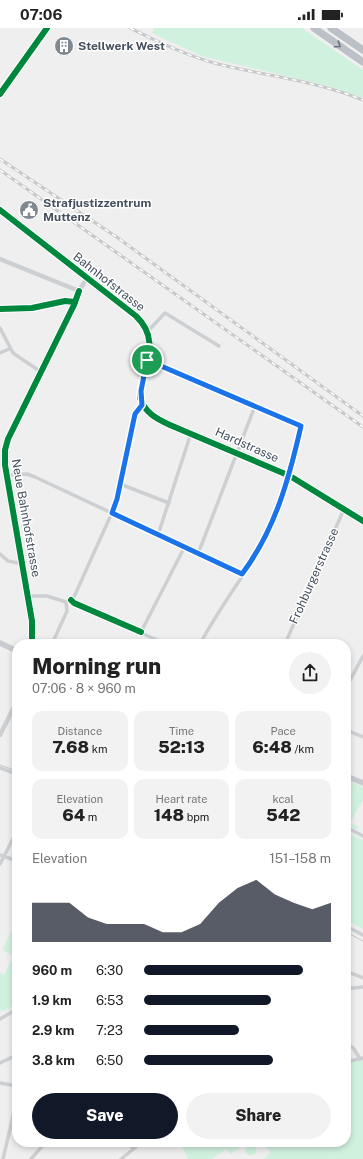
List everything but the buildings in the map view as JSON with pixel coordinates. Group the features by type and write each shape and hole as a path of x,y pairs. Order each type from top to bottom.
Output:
{"highway":[{"path":"314,28 363,62"},
{"path":"331,28 363,50"}],"main road":[{"path":"0,643 12,648"},
{"path":"351,778 363,783"}],"street":[{"path":"0,94 47,28"},
{"name":"Bahnhofstrasse","path":"0,210 136,316 148,331"},
{"path":"0,260 79,291"},
{"name":"Neue Bahnhofstrasse","path":"32,639 32,621 29,596 2,449 41,372 79,291 87,278"},
{"path":"0,309 32,308 65,301 75,302"},
{"path":"29,596 47,596 66,602 71,600 112,513 120,484 135,414 142,405 141,391 150,341 148,331 165,313 219,346"},
{"path":"0,328 9,349 41,372"},
{"path":"0,353 9,349"},
{"path":"147,360 301,426 290,476 268,533 203,639"},
{"name":"Hardstrasse","path":"142,405 158,419 290,476 363,521"},
{"path":"198,554 255,406"},
{"path":"158,535 191,433"},
{"path":"7,475 27,474 242,574"},
{"path":"120,484 169,504"},
{"name":"Frohburgerstrasse","path":"287,639 344,509"},
{"path":"142,632 184,548"},
{"path":"0,554 8,561 23,564"},
{"path":"71,600 74,603 156,639"},
{"path":"54,639 66,611 66,602"},
{"path":"351,679 363,656"},
{"path":"0,735 12,711"},
{"path":"0,722 5,724"},
{"path":"351,732 363,737"},
{"path":"0,768 12,772"},
{"path":"351,830 363,836"},
{"path":"0,864 2,856 12,839"},
{"path":"2,856 12,859"},
{"path":"351,929 363,935"},
{"path":"351,973 363,978"},
{"path":"351,988 363,987"},
{"path":"0,1019 12,1012"},
{"path":"351,1046 361,1059 351,1061"},
{"path":"0,1063 12,1057"},
{"path":"0,1083 12,1085"},
{"path":"3,1159 12,1120"},
{"path":"31,1159 42,1147"},
{"path":"120,1159 133,1148"}],"green space":[{"path":"154,28 302,28 363,70 363,98 328,86 201,56 152,33"},
{"path":"351,782 363,787 363,800 351,821"},
{"path":"351,823 359,827 358,830 351,827"},
{"path":"351,834 363,840 363,929 351,923"},
{"path":"11,932 12,932 12,955 2,950"},
{"path":"12,960 12,1006 10,1009 7,1008 5,1011 0,1011 0,973 4,975"},
{"path":"363,1058 363,1159 264,1159 271,1152 265,1147 351,1147 351,1062"},
{"path":"182,1147 240,1147 231,1154 226,1149 212,1159 188,1159"},
{"path":"246,1147 256,1148 257,1150 255,1154 251,1156 247,1154 245,1150"}],"tram line":[{"path":"0,765 12,769"},
{"path":"351,935 363,941"}],"railway":[{"path":"130,28 173,48 207,61 310,83 346,93 363,100"},
{"path":"0,159 118,238 363,416"},
{"path":"0,170 363,427"}],"cycle path":[{"path":"0,94 47,28"},
{"path":"0,210 136,316 144,326 148,335 149,345 140,398 148,412 170,425 290,476 363,521"},
{"path":"32,639 32,621 5,465 5,450 8,439 74,305 79,291"},
{"path":"0,309 32,308 65,301 75,302"},
{"path":"71,600 74,603 141,632"}],"place":[{"name":"Stellwerk West","path":"64,46"},
{"name":"Strafjustizzentrum Muttenz","path":"29,210"}],"route":[{"path":"147,360 301,426 290,476 276,514 268,533 254,558 242,574 112,513 117,499 135,414 142,405 140,398 147,360"}]}
